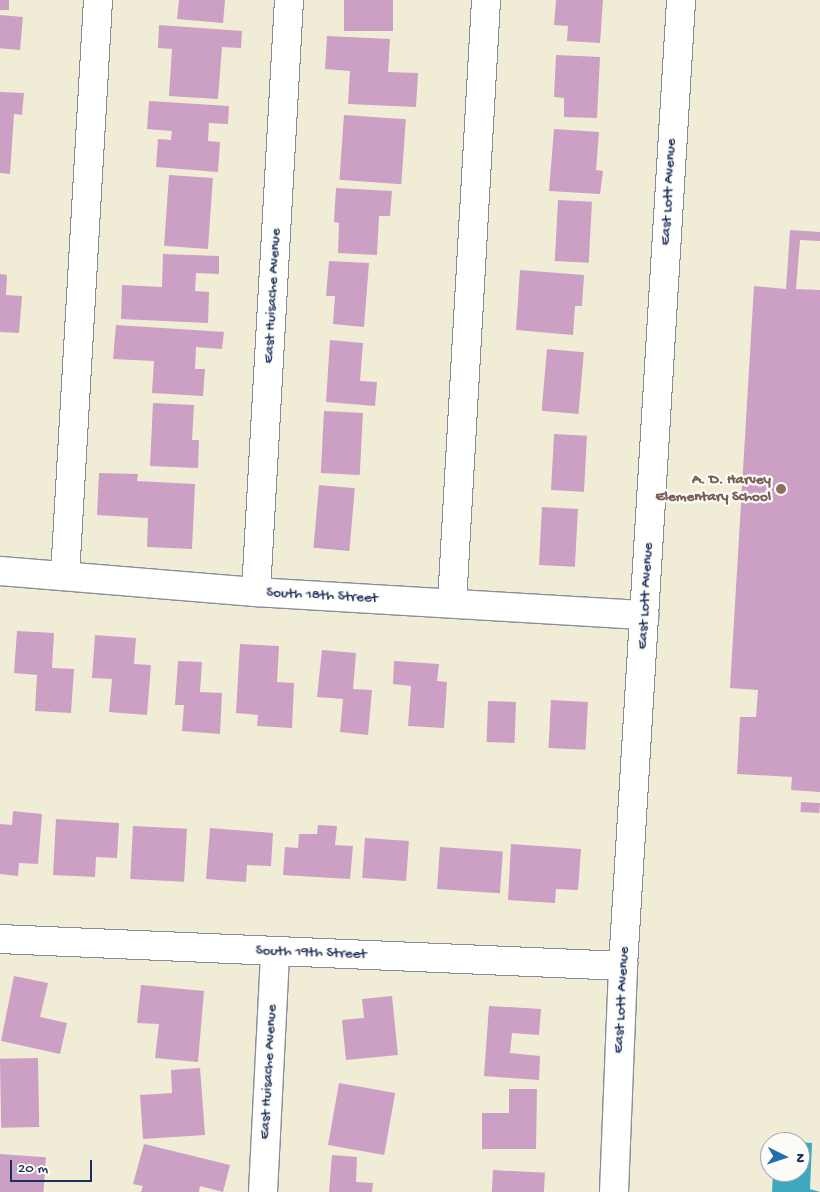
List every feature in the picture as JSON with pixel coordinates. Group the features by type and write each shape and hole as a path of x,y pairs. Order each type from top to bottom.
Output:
{"street":[{"path":"65,576 98,0"},
{"name":"East Huisache Avenue","path":"256,592 289,0"},
{"path":"452,603 486,0"},
{"name":"East Lott Avenue","path":"614,1192 623,966 681,0"},
{"name":"South 18th Street","path":"0,571 256,592 644,615"},
{"name":"South 19th Street","path":"0,939 623,966"},
{"name":"East Huisache Avenue","path":"263,1192 275,952"}],"water":[{"path":"810,1143 812,1143 810,1189 820,1192 772,1192 772,1182 810,1182"}],"building":[{"path":"0,0 9,0 9,10 0,10"},
{"path":"179,0 225,0 223,23 177,19"},
{"path":"344,0 393,0 393,31 344,31"},
{"path":"556,0 603,0 600,43 567,41 568,26 554,25"},
{"path":"0,15 23,17 20,50 0,48"},
{"path":"159,25 242,31 241,48 222,47 218,99 169,96 172,49 158,48"},
{"path":"327,36 390,39 388,72 418,73 416,107 348,104 350,71 325,69"},
{"path":"556,55 600,57 597,118 564,117 564,98 554,97"},
{"path":"0,92 24,93 22,115 14,114 10,174 0,173"},
{"path":"149,101 229,106 228,124 209,123 208,141 220,142 218,172 156,167 158,139 171,140 172,131 147,129"},
{"path":"344,115 406,119 401,184 339,180"},
{"path":"554,129 599,132 596,170 603,171 600,194 549,191"},
{"path":"169,175 213,178 208,249 164,246"},
{"path":"336,188 392,191 390,216 379,216 377,255 338,253 339,223 334,222"},
{"path":"558,200 592,202 589,263 555,261"},
{"name":"A. D. Harvey Elementary School","path":"790,230 820,232 820,241 800,240 796,289 820,290 820,792 791,790 792,777 737,774 740,717 756,717 758,690 730,688 754,286 786,289"},
{"path":"163,254 219,256 219,274 196,273 195,291 209,292 208,323 121,319 122,285 162,287"},
{"path":"329,261 369,263 364,327 333,324 335,296 326,296"},
{"path":"520,270 584,275 582,306 575,306 573,335 516,330"},
{"path":"0,274 7,275 6,295 22,296 19,333 0,332"},
{"path":"116,325 224,332 222,349 196,347 195,369 205,369 203,396 152,393 154,361 113,359"},
{"path":"330,340 363,343 360,381 377,382 375,406 326,402"},
{"path":"547,349 584,352 578,414 542,411"},
{"path":"153,403 194,405 192,440 199,440 198,468 150,466"},
{"path":"324,411 363,413 360,475 321,473"},
{"path":"554,434 587,436 584,492 551,490"},
{"path":"99,473 138,474 137,481 195,484 192,549 147,547 148,518 97,515"},
{"path":"319,485 355,488 349,551 314,548"},
{"path":"542,507 578,509 575,567 539,565"},
{"path":"17,631 54,633 52,668 74,669 71,713 35,711 37,675 14,673"},
{"path":"95,635 136,638 134,664 151,665 147,715 109,712 112,679 92,678"},
{"path":"240,644 279,646 277,682 294,683 292,728 257,726 258,715 236,713"},
{"path":"322,650 356,653 353,689 372,690 368,735 340,732 343,699 317,697"},
{"path":"178,661 202,662 200,692 222,693 220,734 182,731 184,705 175,705"},
{"path":"394,661 439,664 437,681 447,682 444,728 408,726 411,686 393,684"},
{"path":"551,700 588,702 585,750 548,748"},
{"path":"488,701 516,702 515,743 487,742"},
{"path":"801,802 820,803 819,813 800,812"},
{"path":"13,811 42,814 38,864 19,863 18,876 0,874 0,824 12,825"},
{"path":"56,819 119,823 117,858 96,857 95,877 53,875"},
{"path":"318,825 337,826 335,845 353,846 350,879 283,875 285,847 298,848 299,834 317,834"},
{"path":"133,826 187,829 184,882 130,879"},
{"path":"210,828 273,833 271,866 247,865 246,882 206,879"},
{"path":"365,838 409,841 406,881 362,878"},
{"path":"511,844 581,849 578,890 556,889 555,903 508,900"},
{"path":"440,847 503,851 500,893 437,889"},
{"path":"14,976 48,983 40,1017 67,1023 60,1054 1,1041"},
{"path":"141,985 204,991 198,1062 155,1058 159,1024 137,1023"},
{"path":"392,996 398,1055 346,1060 342,1020 364,1018 362,999"},
{"path":"489,1006 541,1009 539,1035 512,1033 510,1053 540,1056 539,1080 484,1076"},
{"path":"38,1058 39,1127 1,1128 0,1059"},
{"path":"200,1068 205,1135 143,1139 140,1095 172,1093 171,1070"},
{"path":"339,1083 395,1093 384,1155 328,1145"},
{"path":"509,1089 537,1089 536,1149 482,1149 482,1113 509,1113"},
{"path":"144,1144 230,1165 223,1192 200,1186 199,1192 141,1192 143,1186 133,1184"},
{"path":"0,1154 46,1157 43,1192 0,1192"},
{"path":"332,1155 357,1157 356,1182 373,1183 372,1192 329,1192"},
{"path":"493,1170 545,1173 544,1192 492,1192"}],"place":[{"name":"A. D. Harvey Elementary School","path":"781,489"}]}
